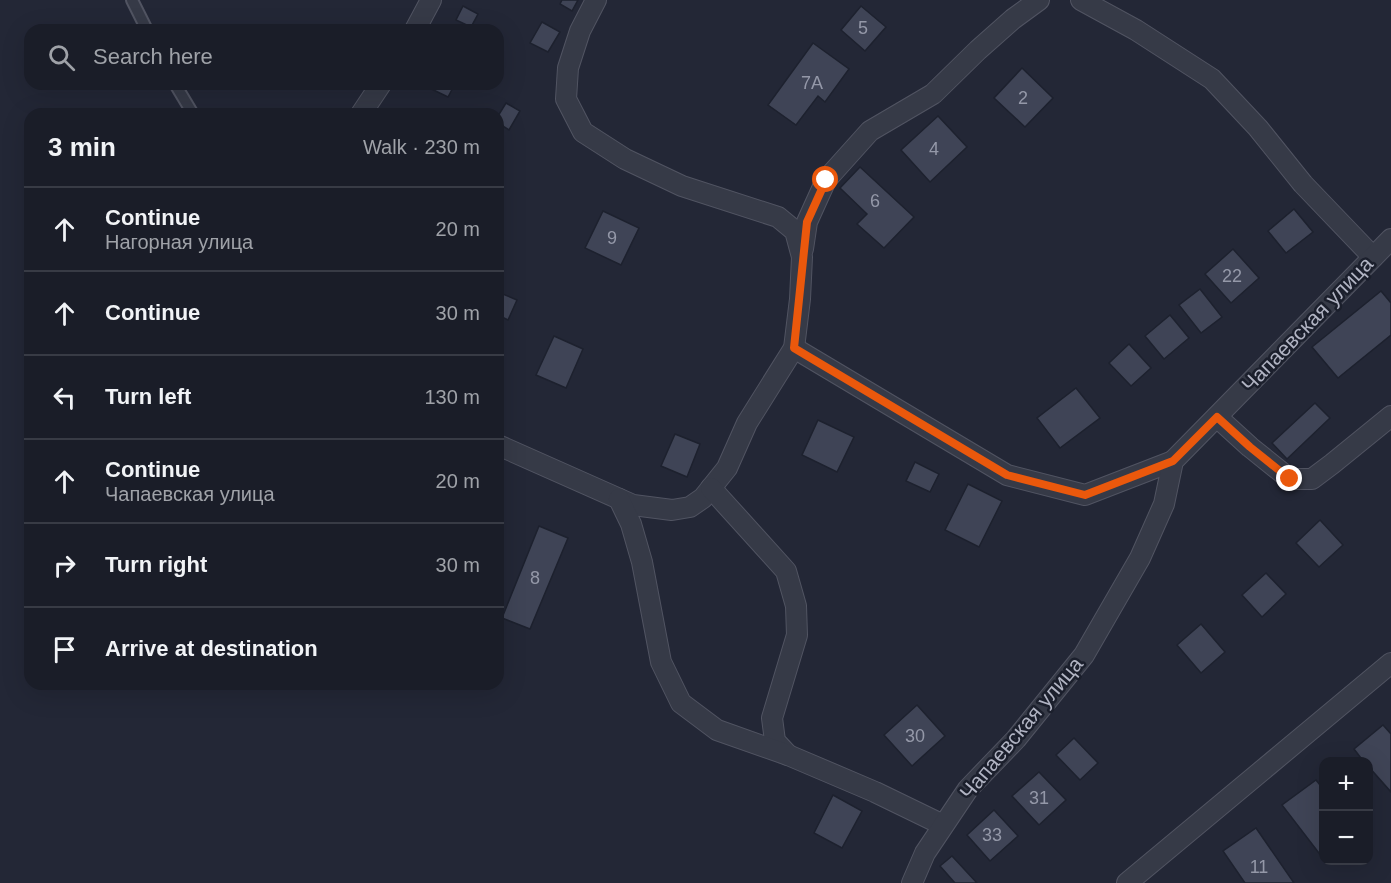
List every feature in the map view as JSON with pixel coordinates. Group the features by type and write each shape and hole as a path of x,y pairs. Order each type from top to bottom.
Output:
{"street":[{"path":"418,24 431,0"},
{"path":"596,0 580,32 568,68 566,99 583,132 625,159 682,186 778,217 795,231 802,257"},
{"path":"504,449 633,505 672,510 690,507 703,498 727,468 747,423 794,348 807,222 826,180 870,131 933,94 978,50 1039,0"},
{"path":"1081,0 1136,30 1212,79 1258,128 1303,184 1372,257"},
{"path":"366,108 377,90"},
{"name":"Чапаевская улица","path":"912,883 925,852 968,789 1016,739 1084,655 1145,547 1164,504 1173,461 1391,239"},
{"path":"794,348 1007,475 1085,495 1173,461"},
{"path":"1217,417 1290,479 1312,479 1391,416"},
{"path":"711,488 786,572 796,606 797,635 772,718 775,741 788,755"},
{"path":"619,499 631,524 642,562 661,662 681,703 717,730 788,755 875,792 943,825"},
{"path":"1127,883 1391,663"}],"lane":[{"path":"132,0 144,24"},
{"path":"179,90 189,108"}],"building":[{"path":"562,0 578,0 572,11 560,4"},
{"path":"463,6 478,14 473,24 465,24 456,20"},
{"path":"861,6 886,27 865,51 841,30"},
{"path":"542,22 560,32 548,52 530,43"},
{"path":"813,43 849,69 825,102 818,96 796,125 768,105"},
{"path":"1022,68 1053,98 1025,127 994,98"},
{"path":"433,90 452,90 448,97"},
{"path":"506,103 520,111 509,130 504,127 503,108"},
{"path":"938,116 967,147 930,182 901,150"},
{"path":"860,167 914,217 884,248 857,224 867,214 840,188"},
{"path":"1294,209 1313,232 1286,253 1268,231"},
{"path":"603,211 639,228 621,265 585,248"},
{"path":"1233,249 1259,278 1231,303 1205,274"},
{"path":"1200,289 1222,317 1201,333 1179,305"},
{"path":"1381,291 1391,303 1391,335 1338,378 1312,347"},
{"path":"504,295 517,300 508,320 504,318"},
{"path":"1170,315 1189,338 1164,359 1145,336"},
{"path":"554,336 583,349 566,388 536,375"},
{"path":"1129,344 1151,368 1131,386 1109,363"},
{"path":"1076,388 1100,418 1060,448 1037,418"},
{"path":"1315,403 1330,418 1287,459 1272,443"},
{"path":"818,420 854,437 837,472 802,455"},
{"path":"675,434 700,444 687,477 661,466"},
{"path":"915,462 939,474 930,492 906,481"},
{"path":"968,484 1002,501 979,547 945,530"},
{"path":"1320,520 1343,545 1319,567 1296,543"},
{"path":"539,526 568,538 530,629 504,619 504,613"},
{"path":"1266,573 1286,594 1262,617 1242,595"},
{"path":"1201,624 1225,652 1201,673 1177,645"},
{"path":"917,705 945,736 912,766 884,735"},
{"path":"1383,725 1391,734 1391,792 1373,772 1373,757 1360,757 1354,749"},
{"path":"1074,738 1098,763 1080,780 1056,755"},
{"path":"1039,772 1066,800 1039,825 1012,796"},
{"path":"1316,780 1319,784 1319,853 1282,805"},
{"path":"833,795 862,811 842,848 814,833"},
{"path":"994,810 1018,836 990,861 967,835"},
{"path":"1256,828 1294,883 1245,883 1223,851"},
{"path":"952,856 977,883 955,883 940,866"}],"route":[{"path":"826,180 807,222 794,348 1007,475 1085,495 1173,461 1217,417 1290,479"}]}
